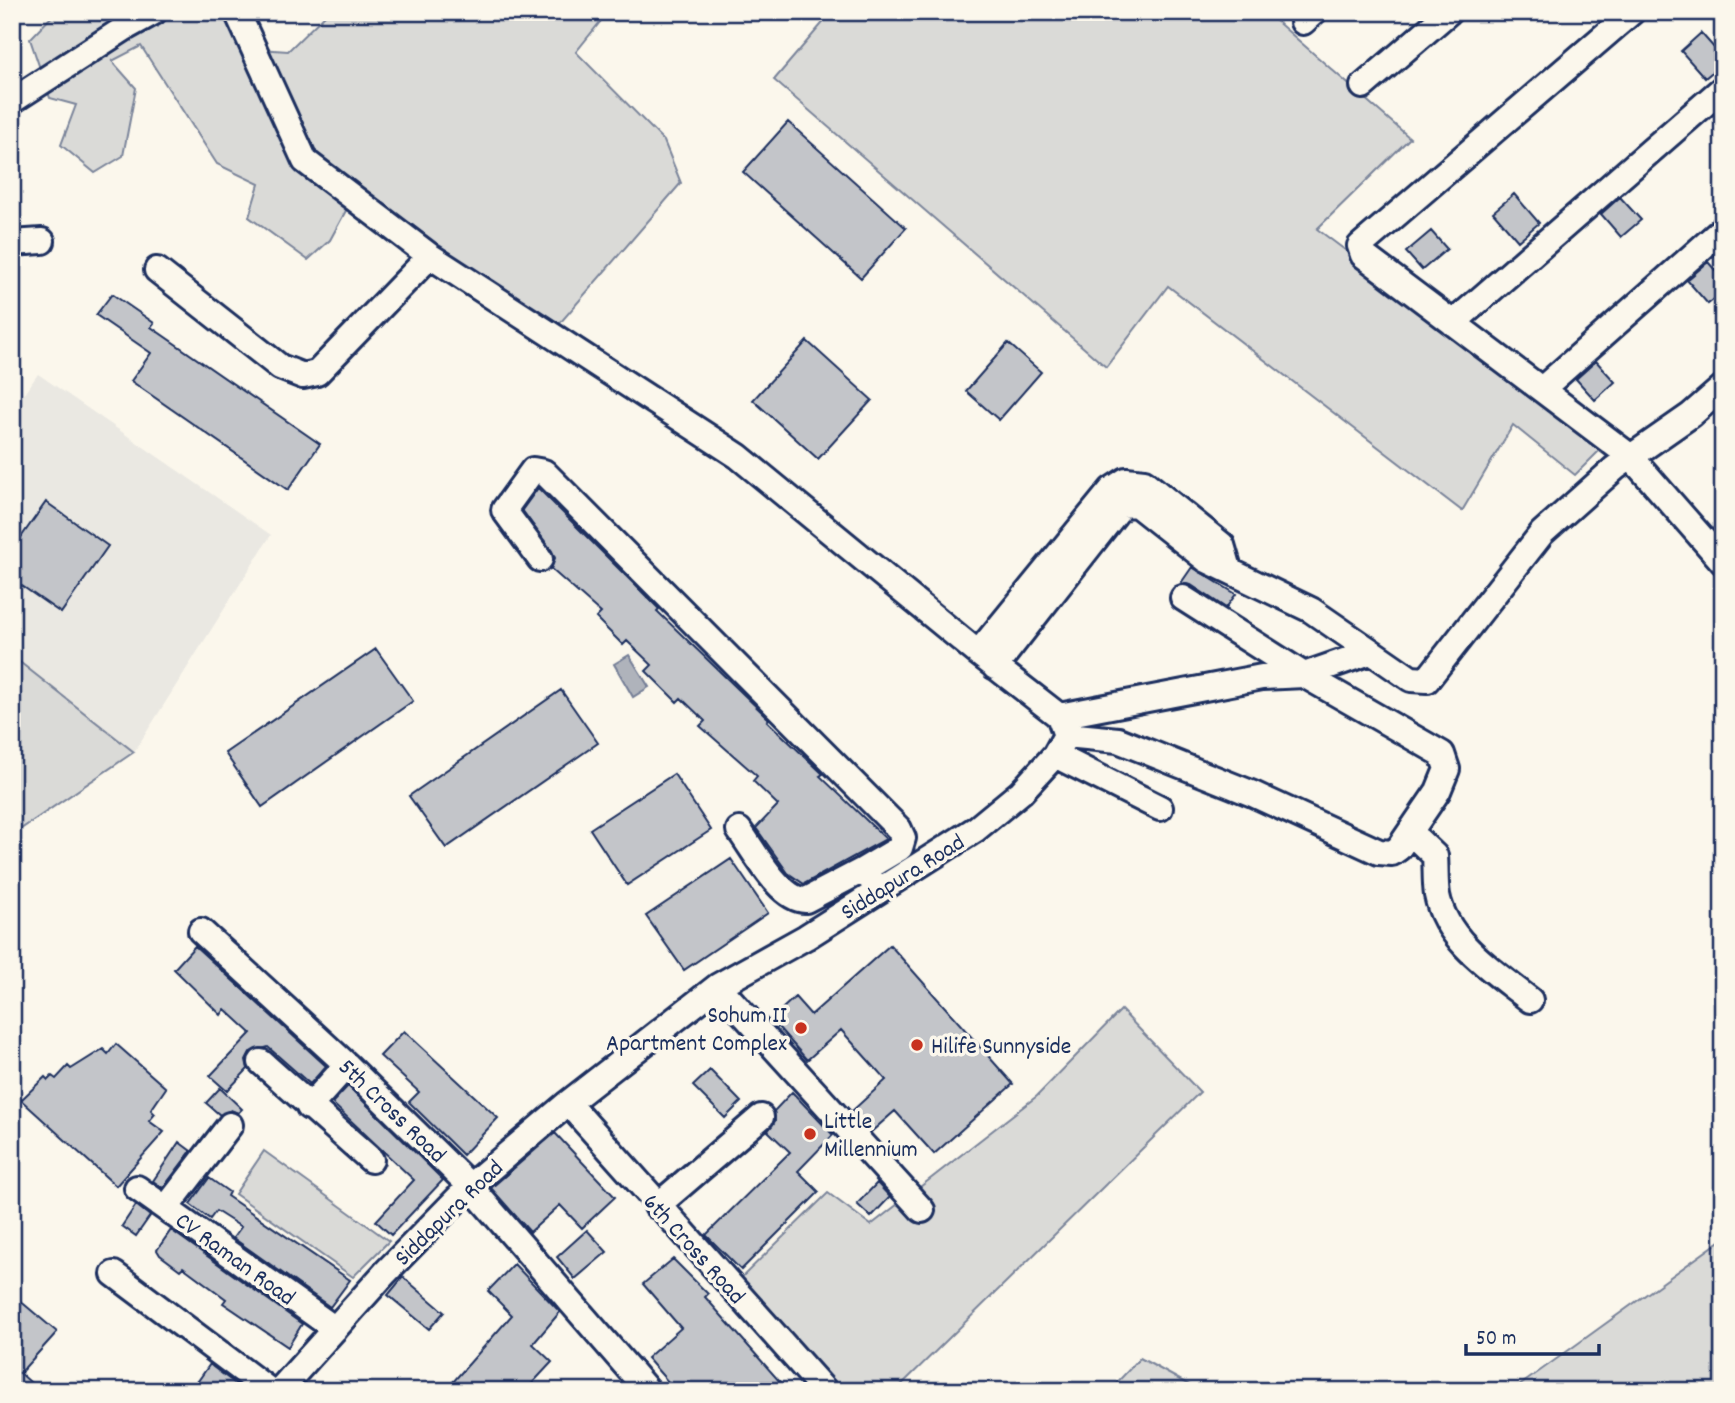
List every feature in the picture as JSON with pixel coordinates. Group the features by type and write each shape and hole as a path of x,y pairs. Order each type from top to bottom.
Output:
{"street":[{"path":"12,101 124,28 154,12"},
{"path":"237,12 305,161 430,256 738,456 854,548 986,660 1060,735 1160,808"},
{"path":"1363,86 1449,12"},
{"path":"1632,12 1360,246 1363,256 1631,457 1719,549"},
{"path":"1453,323 1723,88"},
{"path":"1542,389 1723,229"},
{"path":"12,243 42,241"},
{"path":"157,270 280,367 303,376 317,373 430,256"},
{"path":"986,660 1122,505 1136,504 1207,560 1311,610 1411,680 1427,680 1542,533 1631,457 1691,415 1723,387"},
{"path":"540,559 504,510 533,470 538,469 899,829 903,838 900,848 863,870 806,900 797,900 781,888 739,830"},
{"path":"1060,735 1118,740 1253,794 1379,852 1392,853 1399,848 1438,791 1447,769 1443,754 1304,675 1184,598"},
{"path":"1060,735 1262,677 1304,675 1370,652"},
{"name":"Siddapura Road","path":"279,1391 470,1186 568,1102 718,986 880,890 976,829 1021,792 1060,735"},
{"path":"1410,832 1435,856 1437,896 1451,929 1477,958 1530,1000"},
{"path":"863,870 880,890"},
{"name":"5th Cross Road","path":"201,931 348,1065 470,1186 648,1391"},
{"path":"718,986 922,1210"},
{"path":"261,1062 370,1160"},
{"path":"309,1107 348,1065"},
{"name":"6th Cross Road","path":"568,1102 657,1206 825,1391"},
{"path":"657,1206 761,1117"},
{"path":"166,1208 230,1125"},
{"name":"CV Raman Road","path":"137,1188 335,1329"},
{"path":"114,1274 270,1391"}],"shaded area":[{"path":"56,12 250,12 259,49 288,51 328,12 608,12 576,52 664,141 681,183 554,330 349,205 330,240 308,260 249,217 259,184 217,164 141,46 112,61 136,88 123,156 95,173 61,145 76,105 50,98 30,39"},
{"path":"832,12 1266,12 1410,138 1317,229 1605,445 1575,475 1513,425 1462,511 1168,286 1106,367 774,80"},
{"path":"38,374 271,535 134,752 12,656 12,411"},
{"path":"629,655 649,687 633,697 614,664"},
{"path":"12,656 134,752 12,835"},
{"path":"1121,1010 1200,1092 895,1391 841,1391 741,1278 828,1193 871,1225 1037,1096"},
{"path":"264,1151 389,1241 353,1277 235,1194"},
{"path":"1723,1239 1723,1391 1512,1391"},
{"path":"1140,1358 1200,1391 1109,1391"}],"building":[{"path":"1701,33 1723,58 1723,63 1705,78 1681,51"},
{"path":"788,122 906,228 861,278 743,172"},
{"path":"1514,194 1539,223 1518,241 1493,212"},
{"path":"1620,197 1641,220 1621,237 1601,214"},
{"path":"1431,231 1447,249 1422,270 1406,252"},
{"path":"1708,262 1723,279 1723,292 1708,304 1687,280"},
{"path":"112,294 154,323 151,327 320,444 288,490 131,381 151,353 96,315"},
{"path":"807,341 872,400 818,459 753,400"},
{"path":"1008,343 1041,372 999,420 966,391"},
{"path":"1596,361 1615,382 1595,400 1576,379"},
{"path":"538,488 659,609 657,611 823,774 820,776 886,839 804,884 788,873 756,828 778,805 753,781 757,776 700,726 705,721 681,698 677,702 646,671 652,665 627,641 623,645 596,618 601,613 551,569 555,558 552,551 522,510"},
{"path":"46,502 108,546 61,613 12,579 12,550"},
{"path":"1192,567 1236,594 1226,608 1191,585 1181,583"},
{"path":"376,649 413,701 262,807 225,753"},
{"path":"561,690 598,743 446,848 409,796"},
{"path":"674,774 711,830 627,885 590,829"},
{"path":"731,859 768,913 684,970 646,916"},
{"name":"Hilife Sunnyside","path":"890,945 1013,1084 934,1154 895,1111 871,1132 852,1111 886,1080 841,1030 807,1060 771,1019 795,997 811,1015"},
{"path":"195,946 326,1066 310,1084 268,1047 250,1052 246,1060 248,1069 227,1091 210,1076 251,1033 225,1009 221,1015 174,969"},
{"path":"404,1031 498,1118 463,1155 409,1102 419,1092 380,1056"},
{"path":"116,1044 166,1088 151,1110 155,1114 149,1121 164,1132 116,1186 21,1100 45,1077 48,1080 52,1076 56,1079 68,1066 71,1069 103,1049 108,1054"},
{"path":"710,1070 741,1102 725,1118 693,1086"},
{"path":"348,1086 443,1180 391,1235 376,1221 414,1180 332,1103"},
{"path":"220,1088 242,1109 238,1113 231,1110 220,1115 206,1103"},
{"path":"792,1092 833,1135 798,1171 819,1192 741,1270 706,1235 790,1152 768,1131 775,1121 774,1111"},
{"path":"555,1133 615,1197 582,1228 560,1205 530,1232 491,1188"},
{"path":"179,1142 191,1151 163,1188 153,1181"},
{"path":"209,1178 229,1192 227,1196 350,1280 330,1307 233,1238 241,1227 216,1211 210,1219 190,1204"},
{"path":"877,1183 890,1197 871,1217 857,1204"},
{"path":"136,1205 150,1216 136,1236 122,1226"},
{"path":"171,1230 302,1324 288,1347 223,1303 226,1299 183,1267 180,1270 160,1255 157,1250"},
{"path":"587,1230 607,1252 575,1279 557,1257"},
{"path":"673,1259 708,1294 705,1297 788,1391 676,1391 647,1358 681,1328 643,1284"},
{"path":"514,1264 560,1312 533,1344 552,1362 525,1391 445,1391 512,1315 488,1291"},
{"path":"403,1277 444,1312 429,1329 388,1295"},
{"path":"12,1294 57,1332 20,1373 40,1391 12,1391"},
{"path":"210,1364 213,1367 245,1391 191,1391"}],"place":[{"name":"Sohum II Apartment Complex","path":"801,1028"},
{"name":"Hilife Sunnyside","path":"917,1045"},
{"name":"Little Millennium","path":"810,1134"}]}
